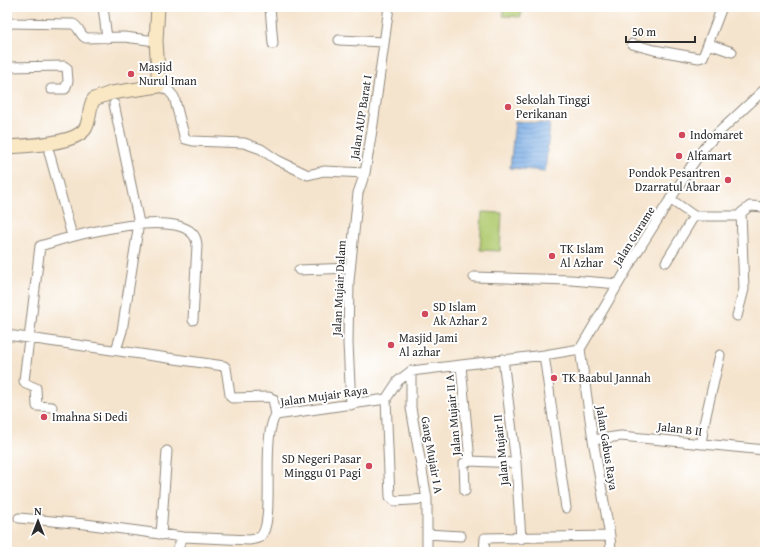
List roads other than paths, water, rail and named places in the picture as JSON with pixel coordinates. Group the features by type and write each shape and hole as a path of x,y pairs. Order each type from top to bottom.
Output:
{"street":[{"path":"103,7 107,38"},
{"path":"7,147 52,143 78,136 88,123 92,102 100,96 159,86 156,41 158,7"},
{"path":"270,7 273,44"},
{"name":"Jalan AUP Barat I","path":"159,86 170,91 174,97 185,139 193,141 244,143 261,149 277,160 308,175 324,171 364,173 389,7"},
{"path":"632,44 654,50 699,58 704,55 709,44 722,7"},
{"path":"7,23 73,24 77,26 82,36 86,38 138,38 156,41"},
{"path":"339,40 384,42"},
{"path":"709,44 732,52"},
{"path":"7,67 64,66 66,68 68,81 65,89 50,89"},
{"name":"Jalan Gurame","path":"580,348 618,284 674,202 704,148 765,89"},
{"path":"114,104 139,223 122,331 116,350"},
{"path":"49,152 72,236"},
{"name":"Jalan Mujair Dalam","path":"351,405 348,343 350,268 358,193 364,173"},
{"path":"674,202 691,214 740,216"},
{"path":"737,316 744,290 740,216 741,213 750,206 765,207"},
{"path":"666,262 691,214"},
{"path":"52,407 37,406 36,388 26,385 24,382 40,246 72,236 139,223 180,227 192,231 197,238 193,320"},
{"path":"299,270 350,268"},
{"path":"474,277 571,280 618,284"},
{"path":"7,335 224,366 226,368 230,395 232,398 269,397 273,399 276,415"},
{"path":"411,371 544,355 580,348"},
{"name":"Jalan Gabus Raya","path":"580,348 610,536 611,552"},
{"path":"544,355 566,508"},
{"path":"702,444 704,424 720,355"},
{"name":"Jalan Mujair II","path":"503,359 516,463 521,539"},
{"name":"Jalan Mujair II A","path":"461,366 470,461"},
{"name":"Jalan Mujair Raya","path":"183,537 250,540 258,539 262,535 266,519 270,439 272,421 276,415 285,412 351,405 386,399 398,381 411,371"},
{"name":"Gang Mujair I A","path":"411,371 411,408 427,499 427,552"},
{"path":"386,399 390,497 395,501 427,499"},
{"name":"Jalan B II","path":"595,439 615,436 648,437 765,450"},
{"path":"161,535 167,451"},
{"path":"465,491 464,463 470,461 516,463"},
{"path":"19,518 85,524 183,537 176,552"},
{"path":"427,534 461,536"},
{"path":"484,552 485,538 521,539 610,536"}],"water":[{"path":"515,121 550,124 545,171 510,168"}],"place":[{"name":"Masjid Nurul Iman","path":"131,74"},
{"name":"Sekolah Tinggi Perikanan","path":"508,107"},
{"name":"Indomaret","path":"682,135"},
{"name":"Alfamart","path":"679,156"},
{"name":"Pondok Pesantren Dzarratul Abraar","path":"728,180"},
{"name":"TK Islam Al Azhar","path":"552,256"},
{"name":"SD Islam Ak Azhar 2","path":"425,314"},
{"name":"Masjid Jami Al azhar","path":"391,345"},
{"name":"TK Baabul Jannah","path":"554,378"},
{"name":"Imahna Si Dedi","path":"44,417"},
{"name":"SD Negeri Pasar Minggu 01 Pagi","path":"369,466"}]}
